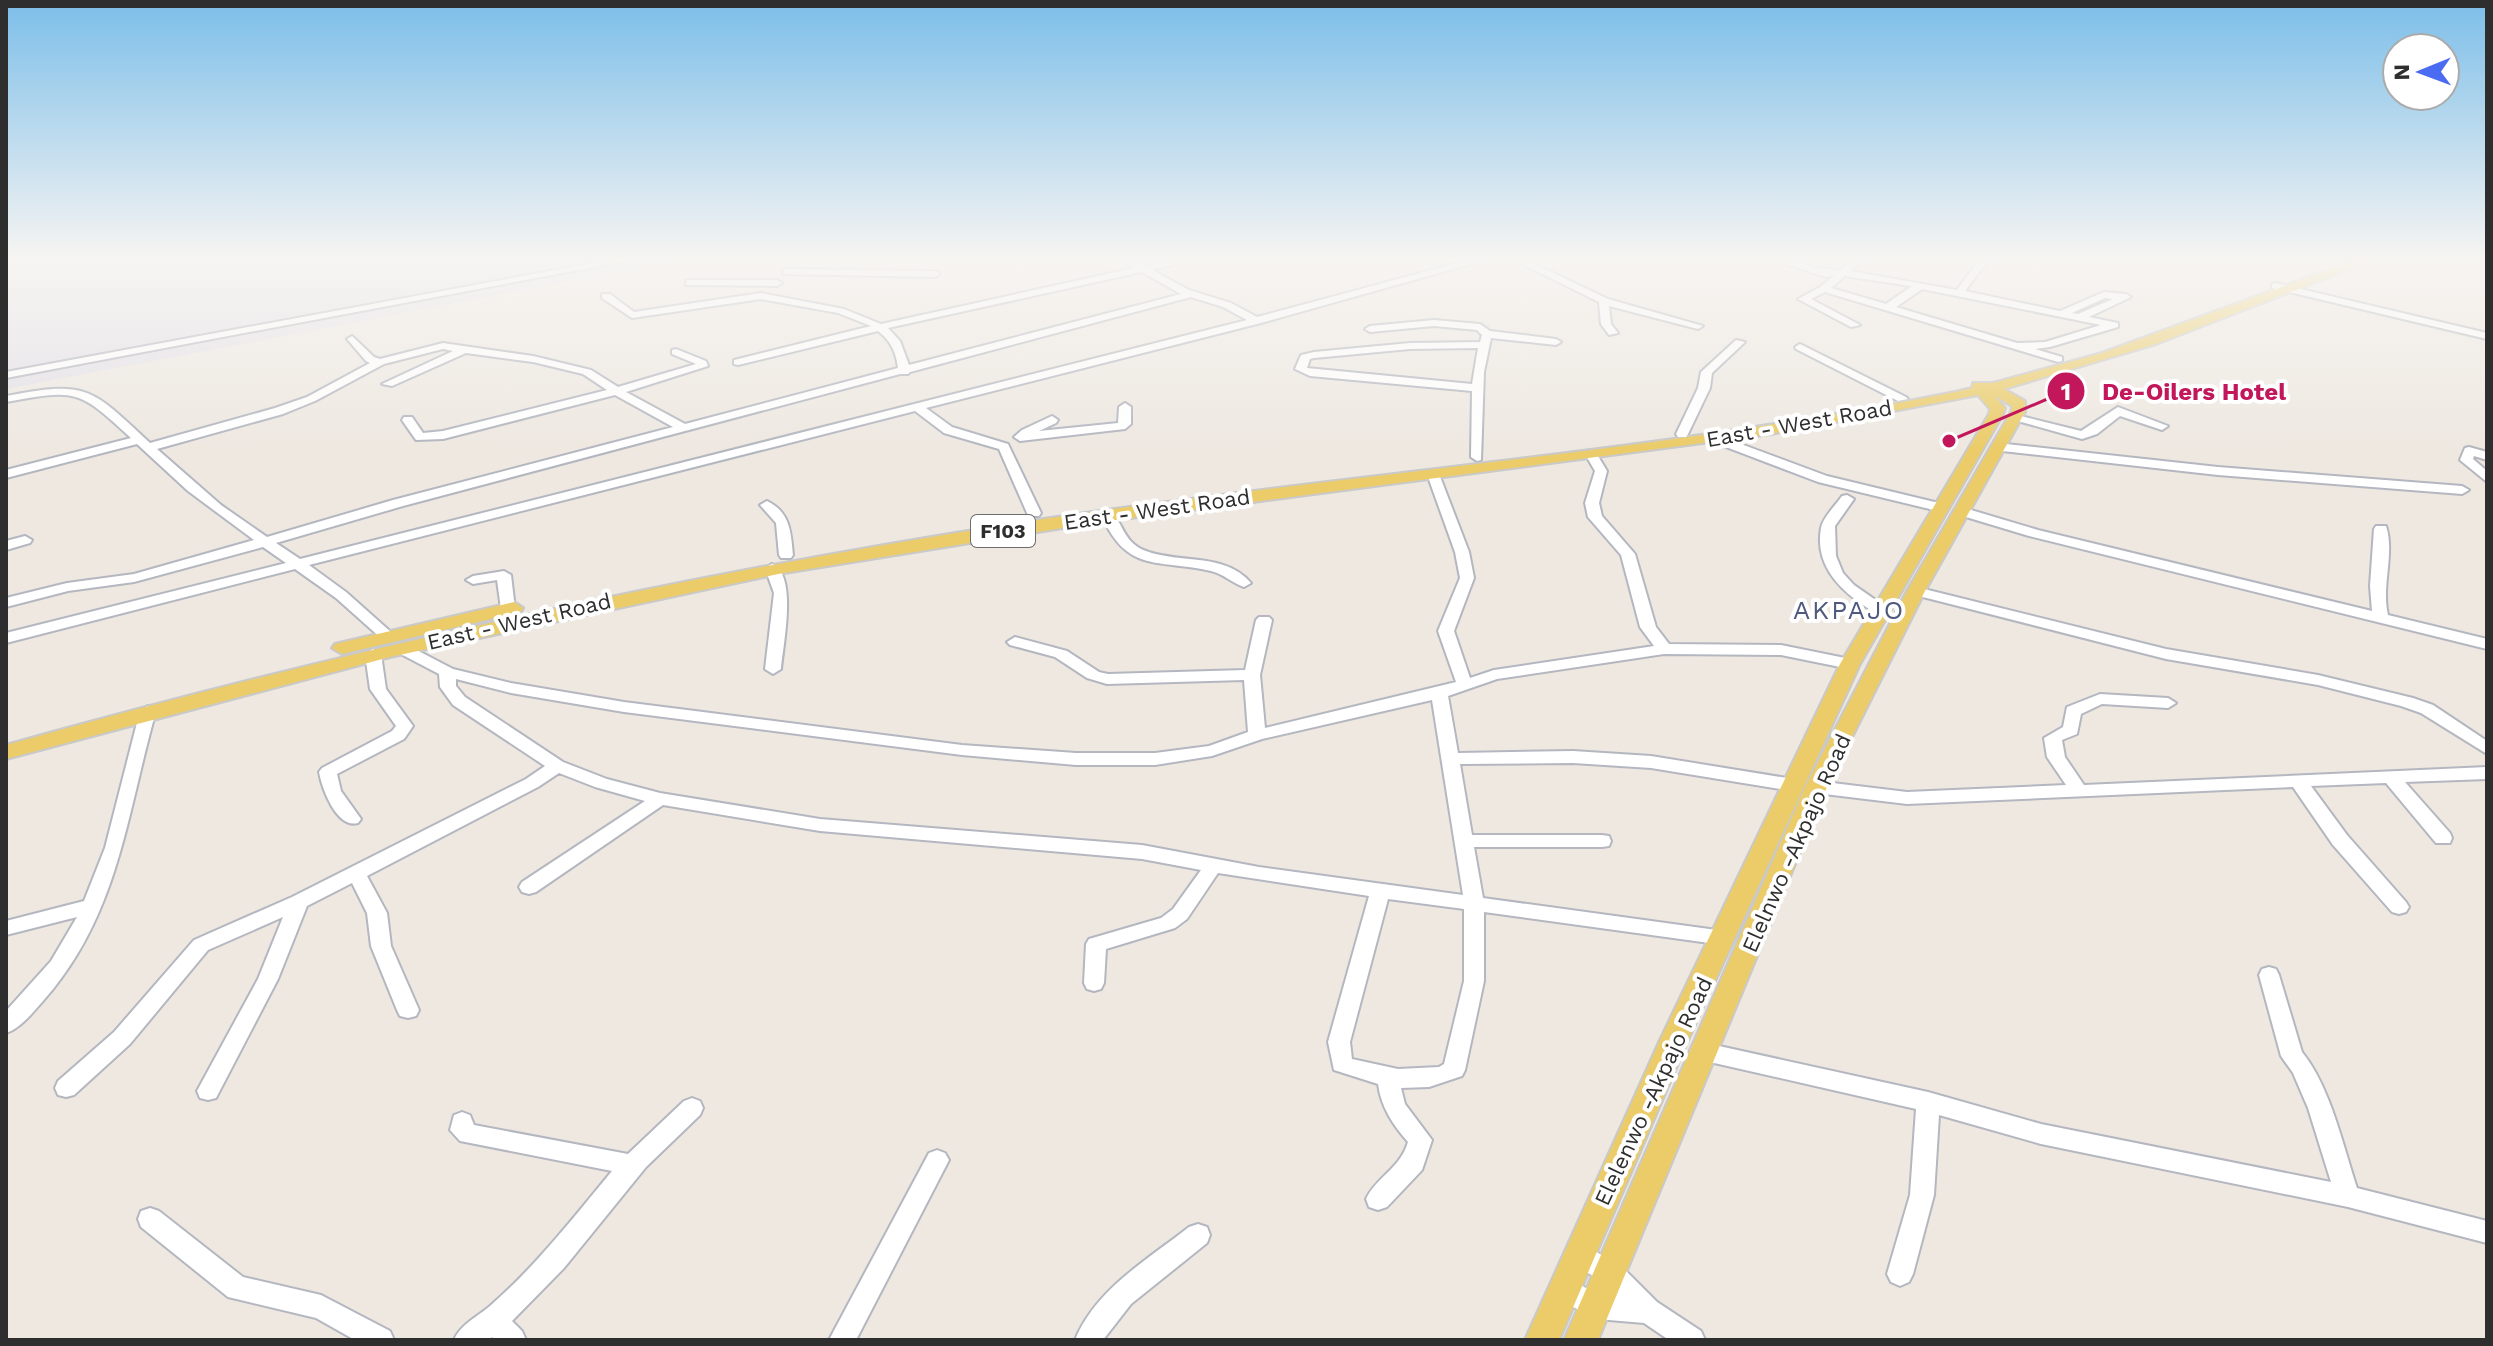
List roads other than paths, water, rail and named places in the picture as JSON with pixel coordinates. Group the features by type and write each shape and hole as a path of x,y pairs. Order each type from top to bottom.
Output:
{"main road":[{"name":"F103","path":"2029,374 2058,359 2172,321"},
{"name":"F103","path":"2029,374 2152,343 2210,321"},
{"path":"1994,396 2029,374"},
{"name":"East - West Road","path":"6,739 387,636 786,555 1034,513 1682,434 1902,399 1994,396 2029,374"},
{"name":"East - West Road","path":"6,752 148,711 373,654 772,568 1109,516 1714,438 1945,397 1994,396"},
{"name":"Elelnwo -Akpajo Road","path":"1581,1340 1701,1051 1753,940 1804,786 1916,591 1952,510 1997,447 1994,396"},
{"name":"Elelenwo -Akpajo Road","path":"1542,1340 1674,1040 1804,786 1850,664 1882,611 1952,510 1994,396"}],"street":[{"path":"6,367 258,321"},
{"path":"6,375 299,321"},
{"path":"868,321 880,327 898,345 904,357 904,372"},
{"path":"738,362 908,321"},
{"path":"6,603 67,587 134,578 398,503 1093,321"},
{"path":"6,638 1257,321"},
{"path":"1606,321 1613,333"},
{"path":"1678,321 1698,326"},
{"path":"1846,321 1855,325"},
{"path":"1933,321 2058,359"},
{"path":"2020,346 2046,345 2114,325 2098,321"},
{"path":"2422,321 2487,336"},
{"path":"1370,329 1458,323 1480,327 1486,340 1477,388 1477,457"},
{"path":"6,474 240,424 311,399 380,362 443,346 460,335"},
{"path":"352,339 370,359 380,362"},
{"path":"1477,388 1310,373 1301,369 1305,357 1314,355 1486,340 1556,342"},
{"path":"1682,434 1704,388 1707,372 1740,342"},
{"path":"443,346 587,372 616,392 684,428"},
{"path":"1800,347 1902,399"},
{"path":"388,384 464,350"},
{"path":"408,420 420,437 431,437 616,392 702,366 702,363 676,352"},
{"path":"6,399 59,390 83,393 193,488 265,543 300,562 364,612 387,636"},
{"path":"1994,396 2082,435 2093,431 2118,411 2162,426"},
{"path":"1020,437 1121,426 1125,424 1125,407"},
{"path":"918,408 948,430 1004,447 1034,513"},
{"path":"1004,447 1052,420"},
{"path":"1714,438 1823,479 2487,644"},
{"path":"1997,447 2218,471 2462,490"},
{"path":"2487,456 2469,451 2466,460 2487,478"},
{"path":"1591,454 1601,471 1592,503 1595,517 1628,554 1648,627 1664,649"},
{"path":"1433,474 1462,552 1467,578 1446,631 1464,683"},
{"path":"1847,499 1828,526 1829,556 1836,574 1849,588 1882,611"},
{"path":"767,505 783,522 786,555"},
{"path":"1109,516 1119,538 1132,550 1157,558 1228,570 1244,583"},
{"path":"2381,529 2383,557 2377,607 2381,619"},
{"path":"6,546 25,540"},
{"path":"772,568 781,593 773,669"},
{"path":"473,580 504,575 508,609"},
{"path":"1916,591 2166,654 2318,680 2407,702 2427,709 2487,749"},
{"path":"1257,735 1252,675 1264,620"},
{"path":"1015,642 1061,654 1085,671 1107,679 1252,675"},
{"path":"401,648 447,672 511,688 624,707 962,750 1076,759 1155,759 1212,751 1257,735 1439,693 1464,683 1664,649 1781,650 1850,664"},
{"path":"352,819 332,792 328,772 398,735 405,726 378,689 373,654"},
{"path":"447,672 448,687 459,701 557,766 601,783 660,799 820,825 1142,852 1724,938"},
{"path":"1381,889 1339,1042 1342,1064 1356,1071 1389,1076 1444,1077 1454,1070 1474,981 1474,902 1439,693"},
{"path":"2077,788 2056,757 2053,738 2071,730 2073,711 2100,699 2168,703"},
{"path":"6,1024 20,1012 73,944 113,851 132,763 148,711"},
{"path":"1452,759 1573,757 1651,762 1804,786 1907,798 2077,788 2299,783 2487,773"},
{"path":"66,1088 122,1038 193,952 356,873 532,783 557,766"},
{"path":"2392,779 2443,838"},
{"path":"2299,783 2340,840 2399,907"},
{"path":"529,887 660,799"},
{"path":"1465,841 1602,841"},
{"path":"1094,983 1096,944 1168,923 1180,914 1214,865"},
{"path":"356,873 377,913 381,946 408,1010"},
{"path":"208,1091 268,979 299,902"},
{"path":"6,928 89,907"},
{"path":"2269,975 2292,1056 2302,1068 2319,1108 2348,1196"},
{"path":"1701,1051 1928,1102 2041,1134 2348,1196 2487,1232"},
{"path":"1378,1199 1414,1163 1420,1140 1399,1116 1388,1090 1389,1076"},
{"path":"1900,1274 1922,1195 1928,1102"},
{"path":"467,1340 532,1288 633,1165 692,1108"},
{"path":"462,1122 462,1130 468,1134 633,1165"},
{"path":"842,1340 937,1160"},
{"path":"150,1219 237,1288 321,1307 381,1340"},
{"path":"1088,1340 1099,1319 1118,1298 1198,1235"},
{"path":"1578,1254 1611,1273 1648,1311 1692,1340"},
{"path":"1564,1289 1597,1307 1648,1311"},
{"path":"494,1321 513,1340"}],"place":[{"name":"De-Oilers Hotel","path":"1949,441"}],"district":[{"name":"AKPAJO","path":"1849,610"}]}
